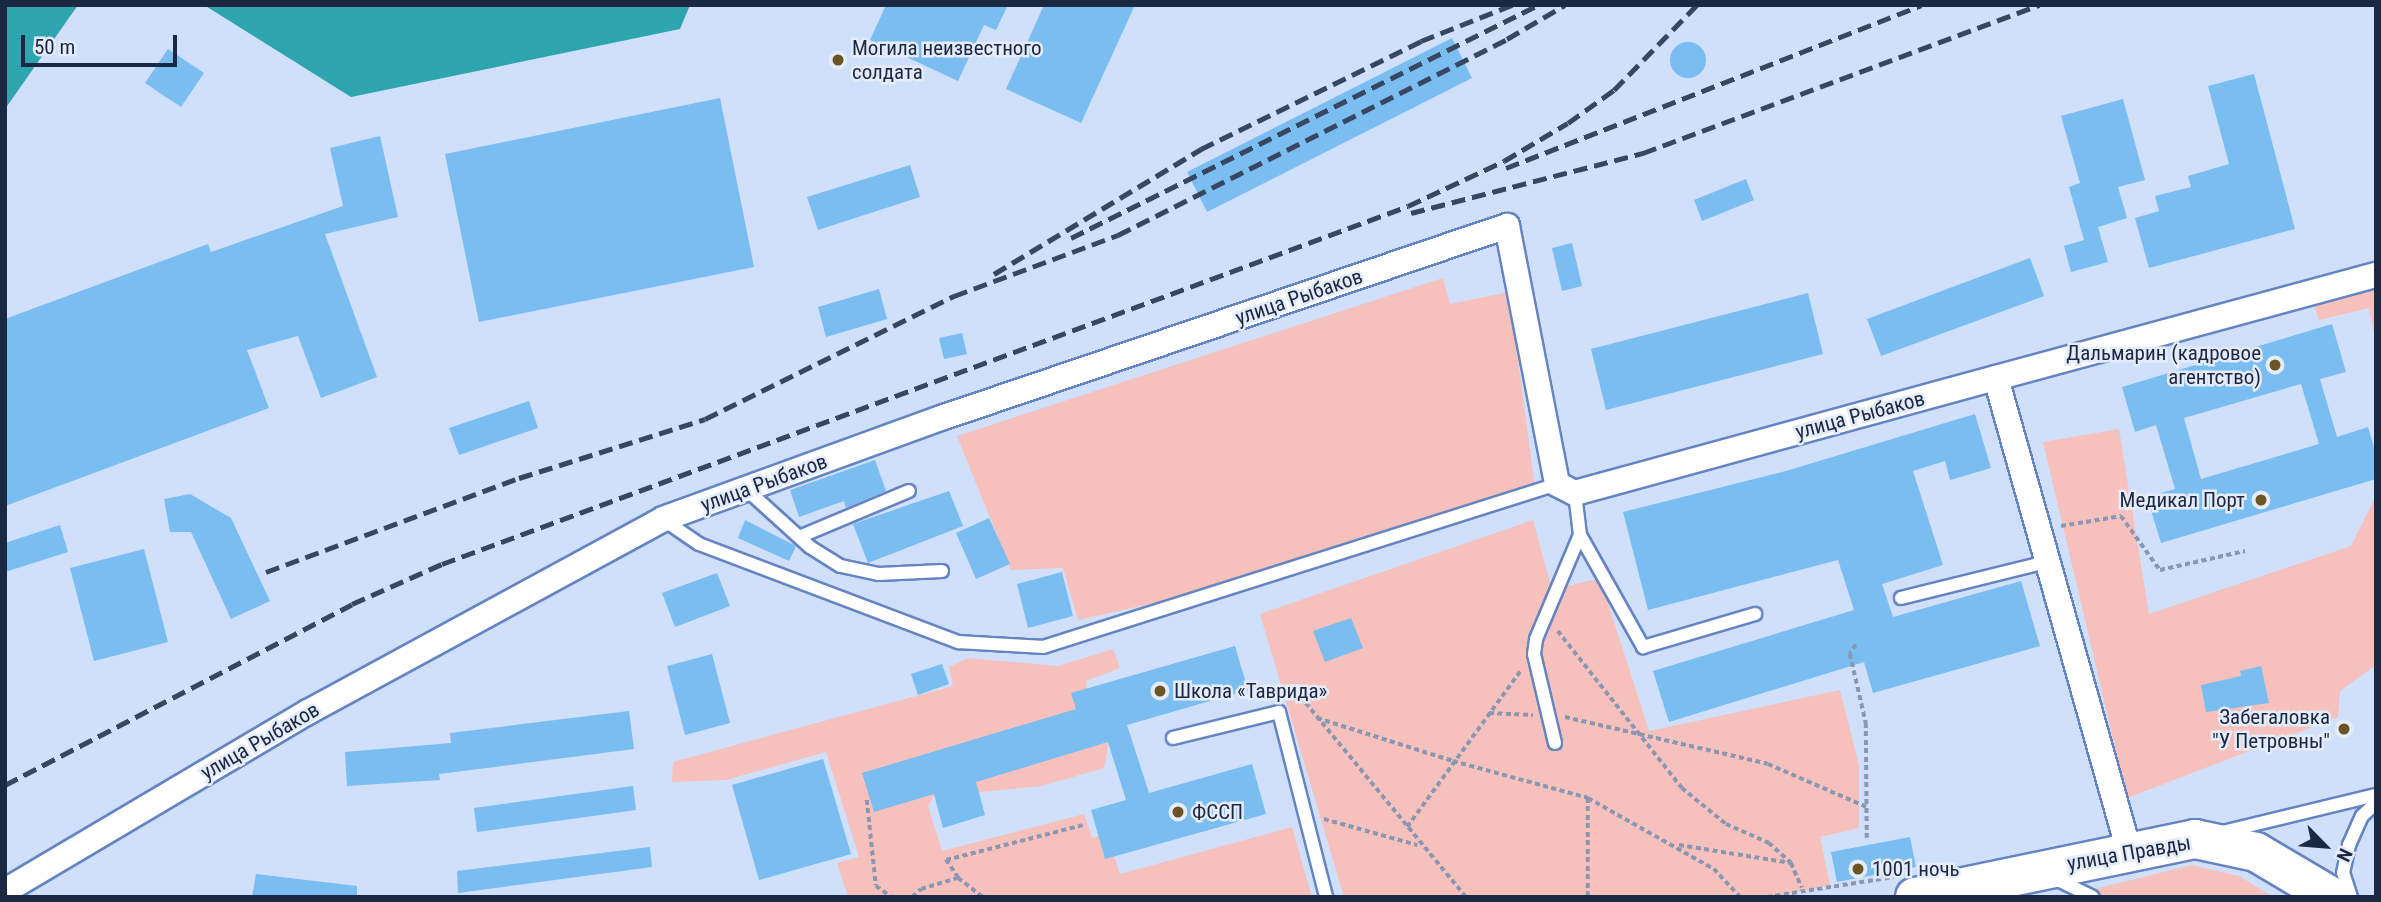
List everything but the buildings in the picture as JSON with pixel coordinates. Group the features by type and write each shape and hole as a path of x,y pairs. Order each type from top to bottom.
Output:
{"main road":[{"name":"улица Правды","path":"1907,887 1986,890 2037,871 2195,839 2256,852 2332,897"}],"street":[{"name":"улица Рыбаков","path":"5,891 308,712 663,519 1507,226 1566,489 1996,378 2376,275"},
{"path":"1996,378 2129,851"}],"lane":[{"path":"746,489 799,537 841,566 879,574 942,571"},
{"path":"663,519 699,544 959,642 1043,647 1566,489 1580,535 1643,647 1755,614"},
{"path":"799,537 909,491"},
{"path":"1555,743 1534,654 1550,605 1580,535"},
{"path":"1901,598 2047,562"},
{"path":"1173,738 1279,712 1326,897"},
{"path":"2195,839 2376,795"},
{"path":"2351,897 2343,873 2349,845 2362,816 2376,803"},
{"path":"2037,871 2093,897"}],"path":[{"path":"2038,530 2121,516 2160,570 2245,551"},
{"path":"1550,605 1559,631 1635,733 1682,788 1726,824 1769,843 1791,863 1802,888"},
{"path":"1856,645 1850,654 1866,723 1867,838"},
{"path":"1406,828 1534,654"},
{"path":"1306,703 1419,845 1466,897"},
{"path":"1489,713 1548,716 1768,764 1867,807"},
{"path":"1317,718 1453,761 1588,797 1677,845 1714,869 1740,897"},
{"path":"1588,797 1588,897"},
{"path":"867,800 876,886 892,897"},
{"path":"1306,817 1334,820 1419,845"},
{"path":"982,897 958,878 946,860 1083,825"},
{"path":"1677,845 1791,863"},
{"path":"912,897 921,889 958,878"},
{"path":"1767,897 1802,888 1907,887"}],"shaded area":[{"path":"5,5 78,5 5,109"},
{"path":"204,5 690,5 680,29 351,97"},
{"path":"1443,278 1450,304 1509,292 1535,488 1235,585 1078,620 1063,568 1011,570 957,436"},
{"path":"2376,283 2376,344 2369,308 2319,320 2312,300"},
{"path":"2119,429 2149,614 2351,546 2376,496 2376,665 2340,691 2338,717 2127,798 2043,442"},
{"path":"1533,520 1552,590 1600,578 1649,731 1840,690 1859,765 1859,828 1820,837 1830,885 1777,897 1344,897 1260,614"},
{"path":"1113,649 1120,668 1086,681 1088,698 1110,735 1104,768 1041,786 933,797 928,806 942,851 1084,814 1092,838 1107,834 1120,874 1292,827 1312,897 848,897 837,863 859,857 826,752 726,780 672,782 673,762 953,686 949,667 968,658 1058,666"},
{"path":"2192,865 2239,876 2273,897 2062,897"}],"railway":[{"path":"994,274 1201,149 1421,41 1512,5"},
{"path":"1071,238 1538,5"},
{"path":"266,572 519,478 705,419 954,296 1118,235 1507,39 1565,5"},
{"path":"5,785 352,604 442,564 1408,206 1504,161 1568,123 1614,90 1697,5"},
{"path":"1506,168 1921,5"},
{"path":"1411,213 1643,153 2039,5"}],"place":[{"name":"Могила неизвестного солдата","path":"838,60"},
{"name":"Дальмарин (кадровое агентство)","path":"2275,365"},
{"name":"Медикал Порт","path":"2261,500"},
{"name":"Школа «Таврида»","path":"1160,691"},
{"name":"Забегаловка \"У Петровны\"","path":"2344,729"},
{"name":"ФССП","path":"1178,812"},
{"name":"1001 ночь","path":"1858,869"}]}
